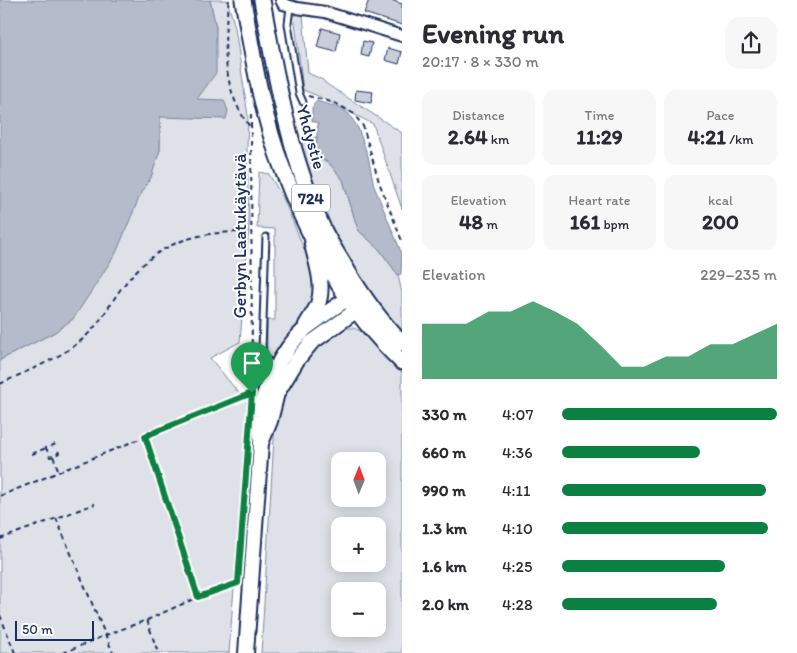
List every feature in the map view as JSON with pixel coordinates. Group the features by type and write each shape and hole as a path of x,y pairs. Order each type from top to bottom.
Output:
{"main road":[{"name":"Yhdystie","path":"243,0 252,54 282,170 310,233 391,352 402,362"},
{"name":"Yhdystie","path":"262,0 279,94 304,183 355,301 402,342"},
{"path":"246,653 261,442 270,422 287,351 318,306 321,294 310,233"},
{"path":"302,331 338,305 355,301"},
{"path":"281,372 355,301"}],"street":[{"path":"281,0 283,4 290,7 326,12 402,36"}],"lane":[{"path":"290,7 288,24 299,93 303,102"},
{"path":"266,237 262,349 265,358 281,372"}],"path":[{"path":"229,0 225,34 231,89 244,118 252,128"},
{"path":"299,93 335,103 353,113 363,126 379,182 402,241"},
{"name":"Gerbyn Laatukäytävä","path":"251,114 253,232 252,402"},
{"path":"0,384 61,354 86,336 137,270 163,250 191,237 205,234 253,232"},
{"path":"0,496 252,393"},
{"path":"145,436 198,597"},
{"path":"32,454 56,444 57,446"},
{"path":"46,448 50,457 60,454 58,451"},
{"path":"53,456 59,472"},
{"path":"0,538 95,504"},
{"path":"56,518 113,653"},
{"path":"239,564 242,525"},
{"path":"63,653 106,634 147,620 198,597 238,583"},
{"path":"0,615 15,653"},
{"path":"147,620 158,653"}],"shaded area":[{"path":"210,0 227,0 235,27 248,116 249,225 240,342 210,358 248,404 229,653 0,653 0,360 55,332 151,177 160,150 160,117 196,99 207,85 216,28"},
{"path":"294,14 303,14 308,73 323,80 402,133 402,209 373,124 303,90"},
{"path":"317,137 316,147 343,180 358,230 379,249 398,275 402,293 402,331 368,290 353,266 314,190 297,140"},
{"path":"259,172 269,174 283,198 312,268 314,282 313,294 309,305 282,350 257,403 257,370 267,348 267,320 275,320 275,229 257,228"},
{"path":"342,328 354,328 364,333 402,370 402,653 261,653 275,422 280,400 312,348"}],"water":[{"path":"0,0 210,0 216,28 216,73 197,99 224,100 228,111 226,119 160,117 160,150 151,177 139,198 116,253 87,298 73,319 55,332 0,360"},
{"path":"316,101 338,107 349,114 358,128 368,156 374,186 402,254 401,274 398,275 379,249 358,230 343,180 328,162 320,159 316,147 318,123 312,121 312,108"}],"building":[{"path":"369,0 391,0 402,4 402,25 364,13"},
{"path":"322,28 340,33 336,52 317,47"},
{"path":"363,41 372,43 369,57 361,55"},
{"path":"388,48 402,52 399,64 385,60"},
{"path":"356,90 373,92 371,103 355,100"}],"route":[{"path":"252,393 238,583 198,597 145,436 252,393"}]}
